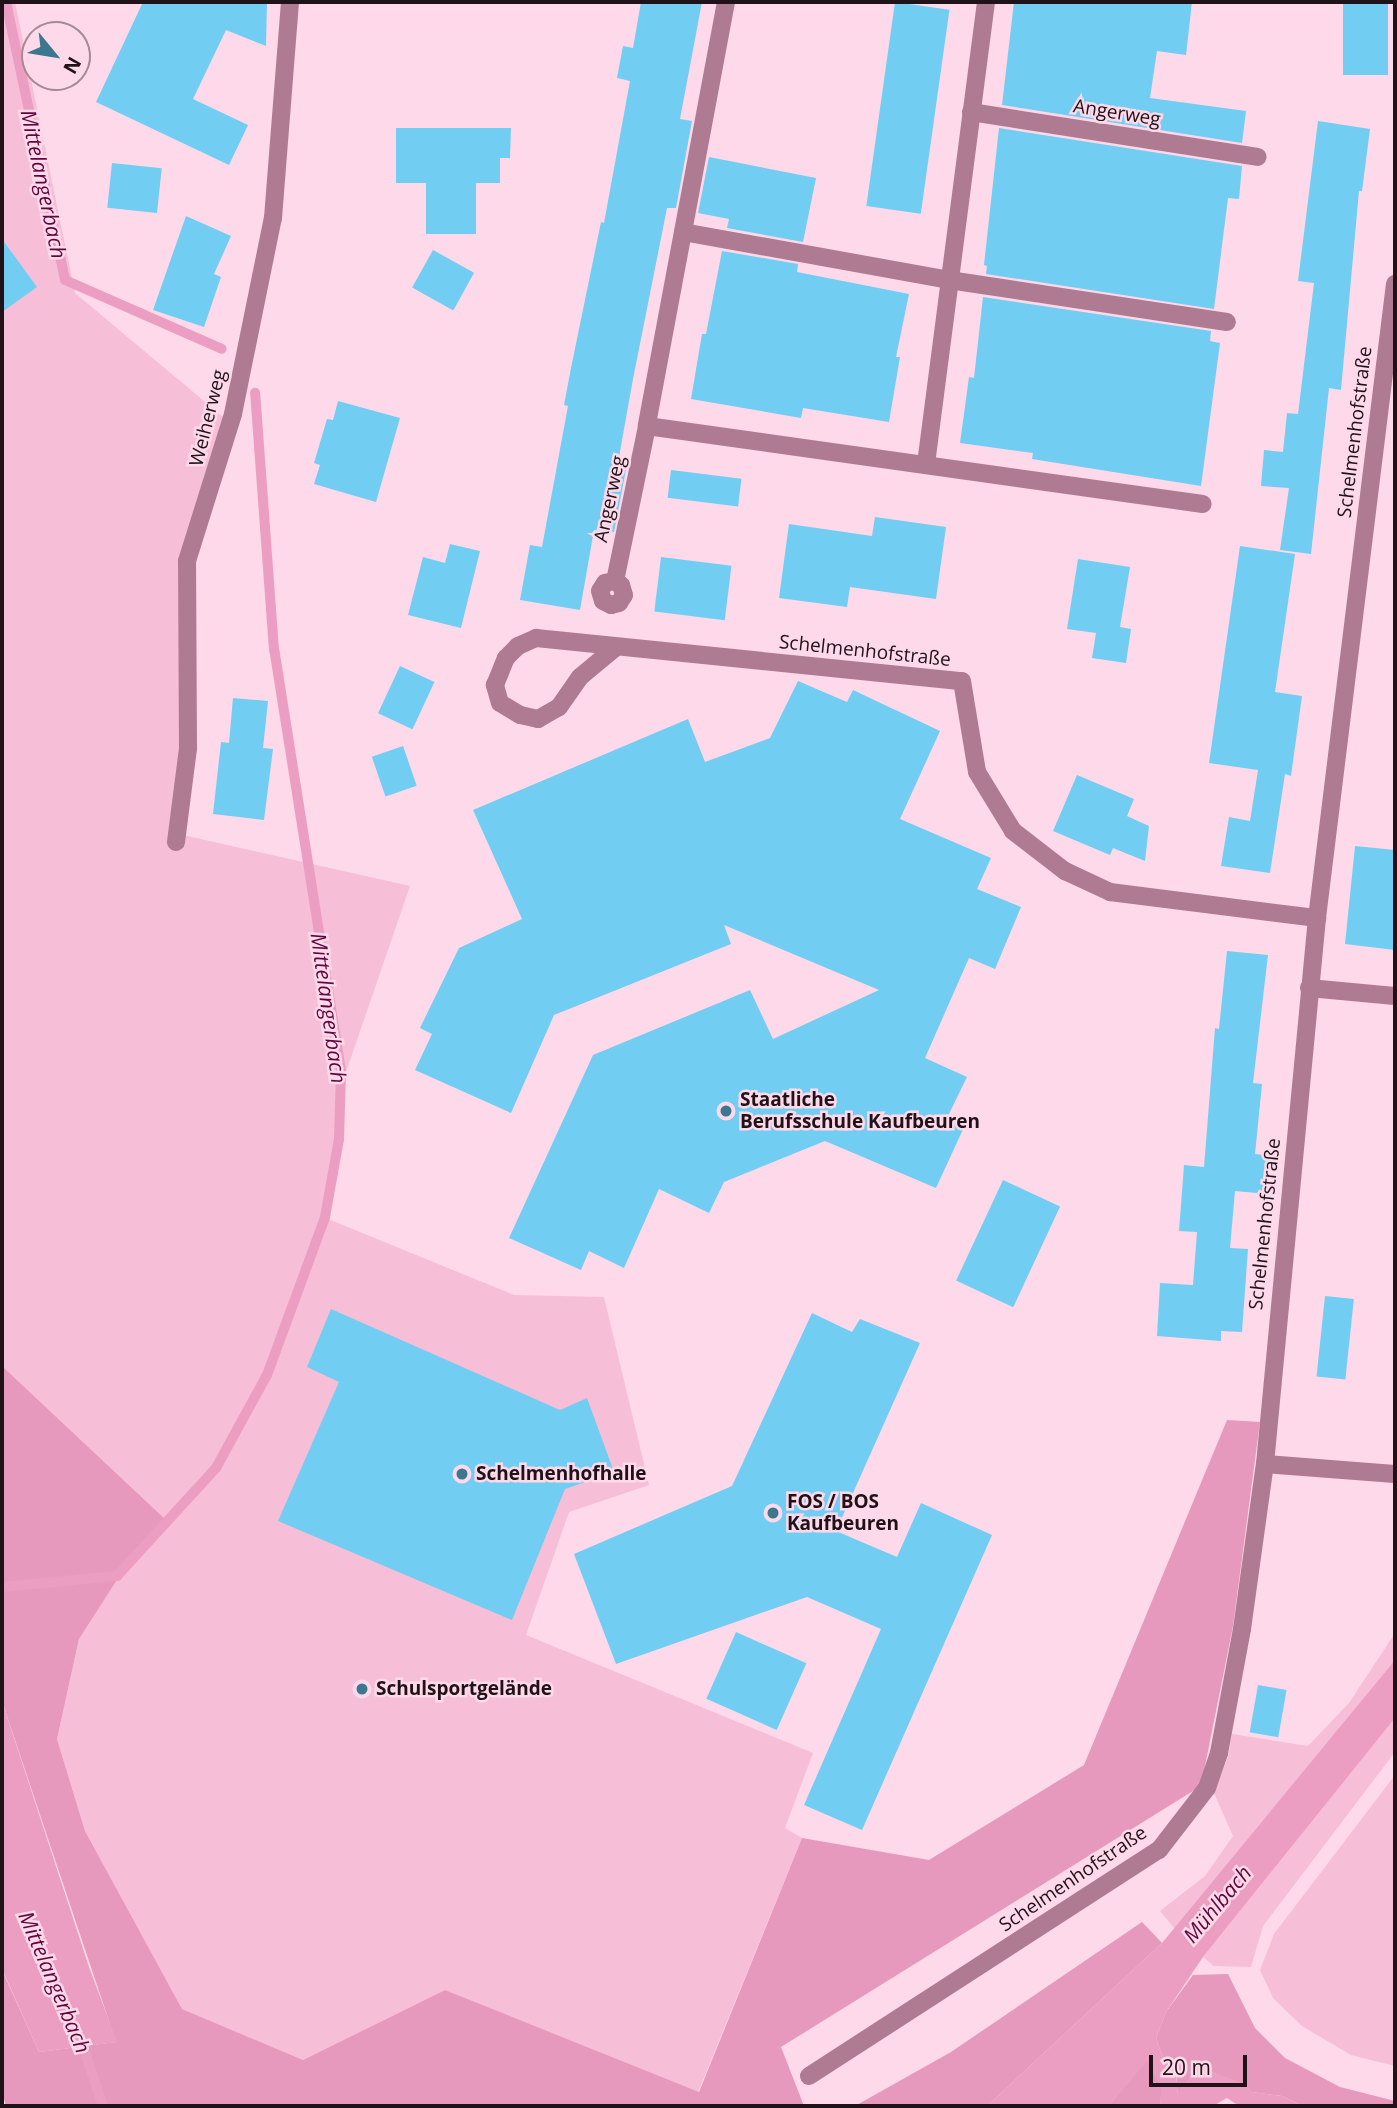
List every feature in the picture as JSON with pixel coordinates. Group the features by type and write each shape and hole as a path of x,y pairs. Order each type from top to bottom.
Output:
{"street":[{"name":"Weiherweg","path":"176,842 188,748 187,561 233,414 273,218 290,2"},
{"name":"Angerweg","path":"615,581 647,426 726,2"},
{"path":"926,464 986,2"},
{"name":"Angerweg","path":"971,111 1257,157"},
{"path":"683,232 948,280 1227,321"},
{"name":"Schelmenhofstraße","path":"809,2076 1159,1850 1207,1788 1219,1754 1242,1629 1265,1464 1309,988 1388,387 1395,284"},
{"path":"647,426 1203,504"},
{"name":"Schelmenhofstraße","path":"616,648 580,677 559,707 538,719 520,715 500,703 495,685 506,658 518,646 536,638 962,681 976,772 1013,831 1065,871 1110,892 1317,918"},
{"path":"1309,988 1395,996"},
{"path":"1265,1464 1395,1474"}],"shaded area":[{"path":"2,2 15,2 21,31 21,91 33,91 75,293 223,417 179,561 183,835 410,886 346,1072 338,1071 335,1138 322,1216 265,1374 214,1466 165,1519 2,1366"},
{"name":"Schulsportgelände","path":"328,1219 514,1295 604,1297 649,1485 569,1512 526,1635 813,1753 785,1828 802,1838 698,2092 445,1990 303,2060 182,2009 85,1831 57,1739 79,1639 117,1580 218,1469 271,1377"},
{"path":"2,1366 165,1519 116,1574 117,1580 79,1639 57,1739 85,1831 182,2009 303,2060 445,1990 699,2092 802,1838 929,1860 1084,1765 1227,1420 1260,1422 1233,1626 1201,1786 781,2047 804,2106 6,2106 2,2091 2,1970 39,2052 116,2042 2,1701"},
{"path":"1395,1633 1395,1660 1175,1929 1160,1911 1205,1876 1233,1836 1214,1793 1228,1757 1232,1734 1308,1746 1349,1703"},
{"path":"1395,1718 1395,1752 1263,1926 1251,1967 1214,1966 1203,1957"},
{"path":"1395,1775 1395,2066 1351,2055 1302,2026 1273,1998 1260,1970 1274,1934"},
{"path":"1142,1922 1162,1943 987,2106 855,2106 951,2052"},
{"path":"1228,1974 1255,2028 1285,2058 1340,2087 1395,2101 1395,2106 1303,2106 1282,2096 1252,2092 1245,2085 1203,2069 1184,2084 1179,2094 1176,2086 1177,2073 1162,2055 1156,2038 1166,2012 1193,1975"},
{"path":"1147,2060 1162,2087 1160,2106 1108,2106"}],"water":[{"name":"Mühlbach","path":"1395,1660 1395,1718 1203,1957 1166,2012 1156,2038 1162,2055 1174,2062 1178,2093 1194,2072 1203,2069 1246,2085 1252,2092 1282,2096 1303,2106 1239,2106 1227,2098 1213,2106 1160,2106 1161,2087 1147,2061 1108,2106 987,2106 1162,1943"},
{"path":"2,1701 89,1967 117,2042 39,2052 2,1969"}],"building":[{"path":"143,2 267,2 266,46 226,30 193,99 248,125 229,165 96,102"},
{"path":"641,2 702,2 680,119 692,121 676,208 667,208 633,379 619,457 628,459 614,532 594,530 580,610 520,600 530,545 542,547 568,406 564,405 601,222 604,223 630,81 617,78 623,46 633,48"},
{"path":"895,2 949,10 921,214 866,206"},
{"path":"1014,2 1192,2 1186,55 1157,51 1150,98 1246,111 1242,143 1002,105"},
{"path":"1343,2 1388,2 1388,75 1343,75"},
{"path":"1318,121 1370,129 1362,191 1359,191 1341,390 1329,388 1311,554 1280,550 1289,488 1261,486 1264,450 1283,452 1287,413 1298,414 1314,283 1298,281"},
{"path":"396,128 511,128 510,158 500,158 500,183 476,183 476,234 426,234 426,183 396,183"},
{"path":"999,128 1242,166 1239,199 1228,198 1214,309 986,274 987,266 984,265"},
{"path":"709,157 816,178 803,242 727,228 729,219 698,213"},
{"path":"112,163 162,168 157,213 107,208"},
{"path":"186,216 231,236 214,274 221,277 204,327 153,310"},
{"path":"2,239 37,287 2,312"},
{"path":"433,250 474,273 453,310 412,288"},
{"path":"722,251 798,264 797,272 909,294 896,357 900,357 889,422 803,408 801,418 691,399 702,334 706,334"},
{"path":"983,297 1211,331 1210,341 1220,343 1201,486 1032,459 1033,453 960,443 969,377 974,378"},
{"path":"338,401 400,418 376,502 314,484 320,465 314,463 327,419 333,420"},
{"path":"671,470 741,479 738,506 668,498"},
{"path":"875,517 946,527 936,599 850,587 847,607 779,598 789,524 872,536"},
{"path":"450,544 480,551 461,628 408,615 423,557 445,563"},
{"path":"1240,546 1295,554 1275,692 1302,696 1291,776 1285,774 1270,873 1221,866 1229,817 1250,821 1258,770 1209,763"},
{"path":"661,557 731,566 725,620 654,612"},
{"path":"1078,559 1130,567 1120,627 1131,629 1126,663 1092,658 1096,633 1067,629"},
{"path":"400,666 434,682 412,729 378,713"},
{"path":"798,681 847,702 853,690 940,731 900,819 991,858 977,889 1021,907 995,969 969,958 925,1058 967,1077 948,1116 965,1125 936,1188 825,1141 724,1182 709,1213 659,1189 624,1268 589,1251 581,1270 509,1238 593,1055 750,990 773,1039 879,990 724,925 731,944 554,1015 511,1113 415,1070 432,1034 420,1028 459,948 522,919 473,810 688,719 705,762 770,738"},
{"path":"233,698 268,701 263,748 273,749 264,820 213,814 221,742 229,743"},
{"path":"403,746 417,786 385,796 372,757"},
{"path":"1077,775 1134,799 1127,816 1149,826 1145,861 1113,848 1110,855 1053,831"},
{"path":"1355,846 1395,850 1395,950 1345,944"},
{"path":"1227,951 1268,955 1253,1083 1262,1084 1255,1154 1271,1156 1267,1194 1235,1191 1230,1248 1248,1249 1242,1332 1221,1331 1221,1341 1157,1336 1160,1283 1193,1285 1197,1232 1179,1231 1184,1165 1204,1167 1215,1028 1219,1029"},
{"path":"1003,1180 1060,1207 1013,1307 956,1281"},
{"path":"1325,1296 1354,1299 1345,1380 1317,1377"},
{"path":"331,1309 560,1410 587,1398 614,1472 565,1489 512,1620 278,1521 339,1382 307,1367"},
{"path":"812,1313 852,1332 860,1319 920,1343 836,1531 897,1557 921,1503 992,1535 862,1830 804,1805 881,1629 807,1597 616,1664 574,1554 732,1486"},
{"path":"736,1632 806,1663 777,1730 706,1699"},
{"path":"1258,1685 1287,1690 1278,1737 1250,1732"}],"waterway":[{"name":"Mittelangerbach","path":"6,2 65,280 222,349"},
{"name":"Mittelangerbach","path":"2,1587 117,1576 216,1468 267,1375 325,1217 339,1139 341,1071 274,650 255,393"},
{"name":"Mittelangerbach","path":"80,2037 103,2106"}],"place":[{"name":"Staatliche Berufsschule Kaufbeuren","path":"726,1111"},
{"name":"Schelmenhofhalle","path":"462,1474"},
{"name":"FOS / BOS Kaufbeuren","path":"773,1513"},
{"name":"Schulsportgelände","path":"362,1689"}]}
